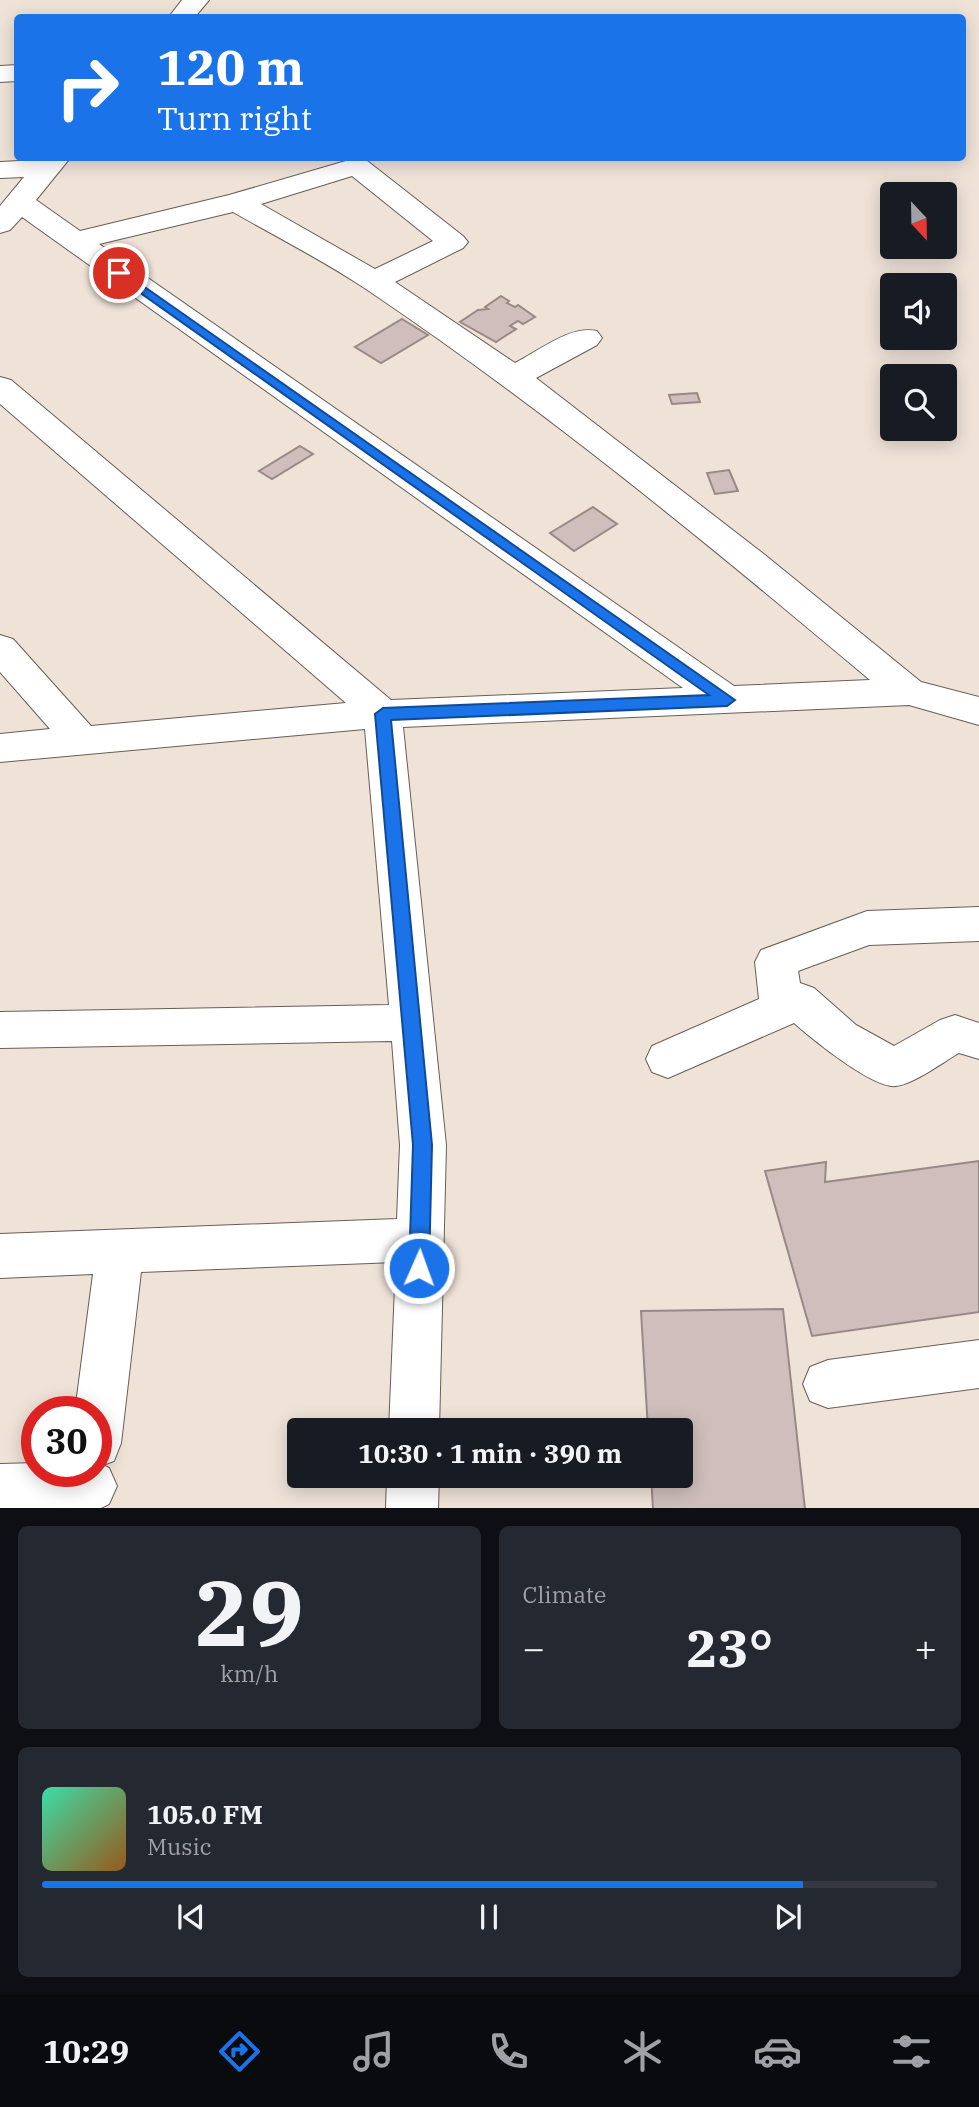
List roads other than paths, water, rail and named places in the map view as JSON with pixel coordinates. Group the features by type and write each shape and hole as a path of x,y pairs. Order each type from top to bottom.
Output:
{"street":[{"path":"184,14 196,0"},
{"path":"0,170 52,163"},
{"path":"52,163 9,213 74,241 727,700"},
{"path":"74,241 237,202 356,166 453,242 374,281"},
{"path":"237,202 374,281 513,377 753,563 909,692"},
{"path":"513,377 586,338"},
{"path":"0,387 383,714 423,1145 414,1418"},
{"path":"0,648 81,740"},
{"path":"0,748 383,714 909,692 979,711"},
{"path":"781,1009 776,962 867,928 979,924"},
{"path":"668,1059 799,1001 841,1038 894,1068 955,1033 979,1041"},
{"path":"0,1030 411,1023"},
{"path":"0,1256 420,1240"},
{"path":"102,1396 120,1252"},
{"path":"828,1384 979,1364"},
{"path":"0,1490 21,1487"},
{"path":"412,1508 413,1488"}]}
